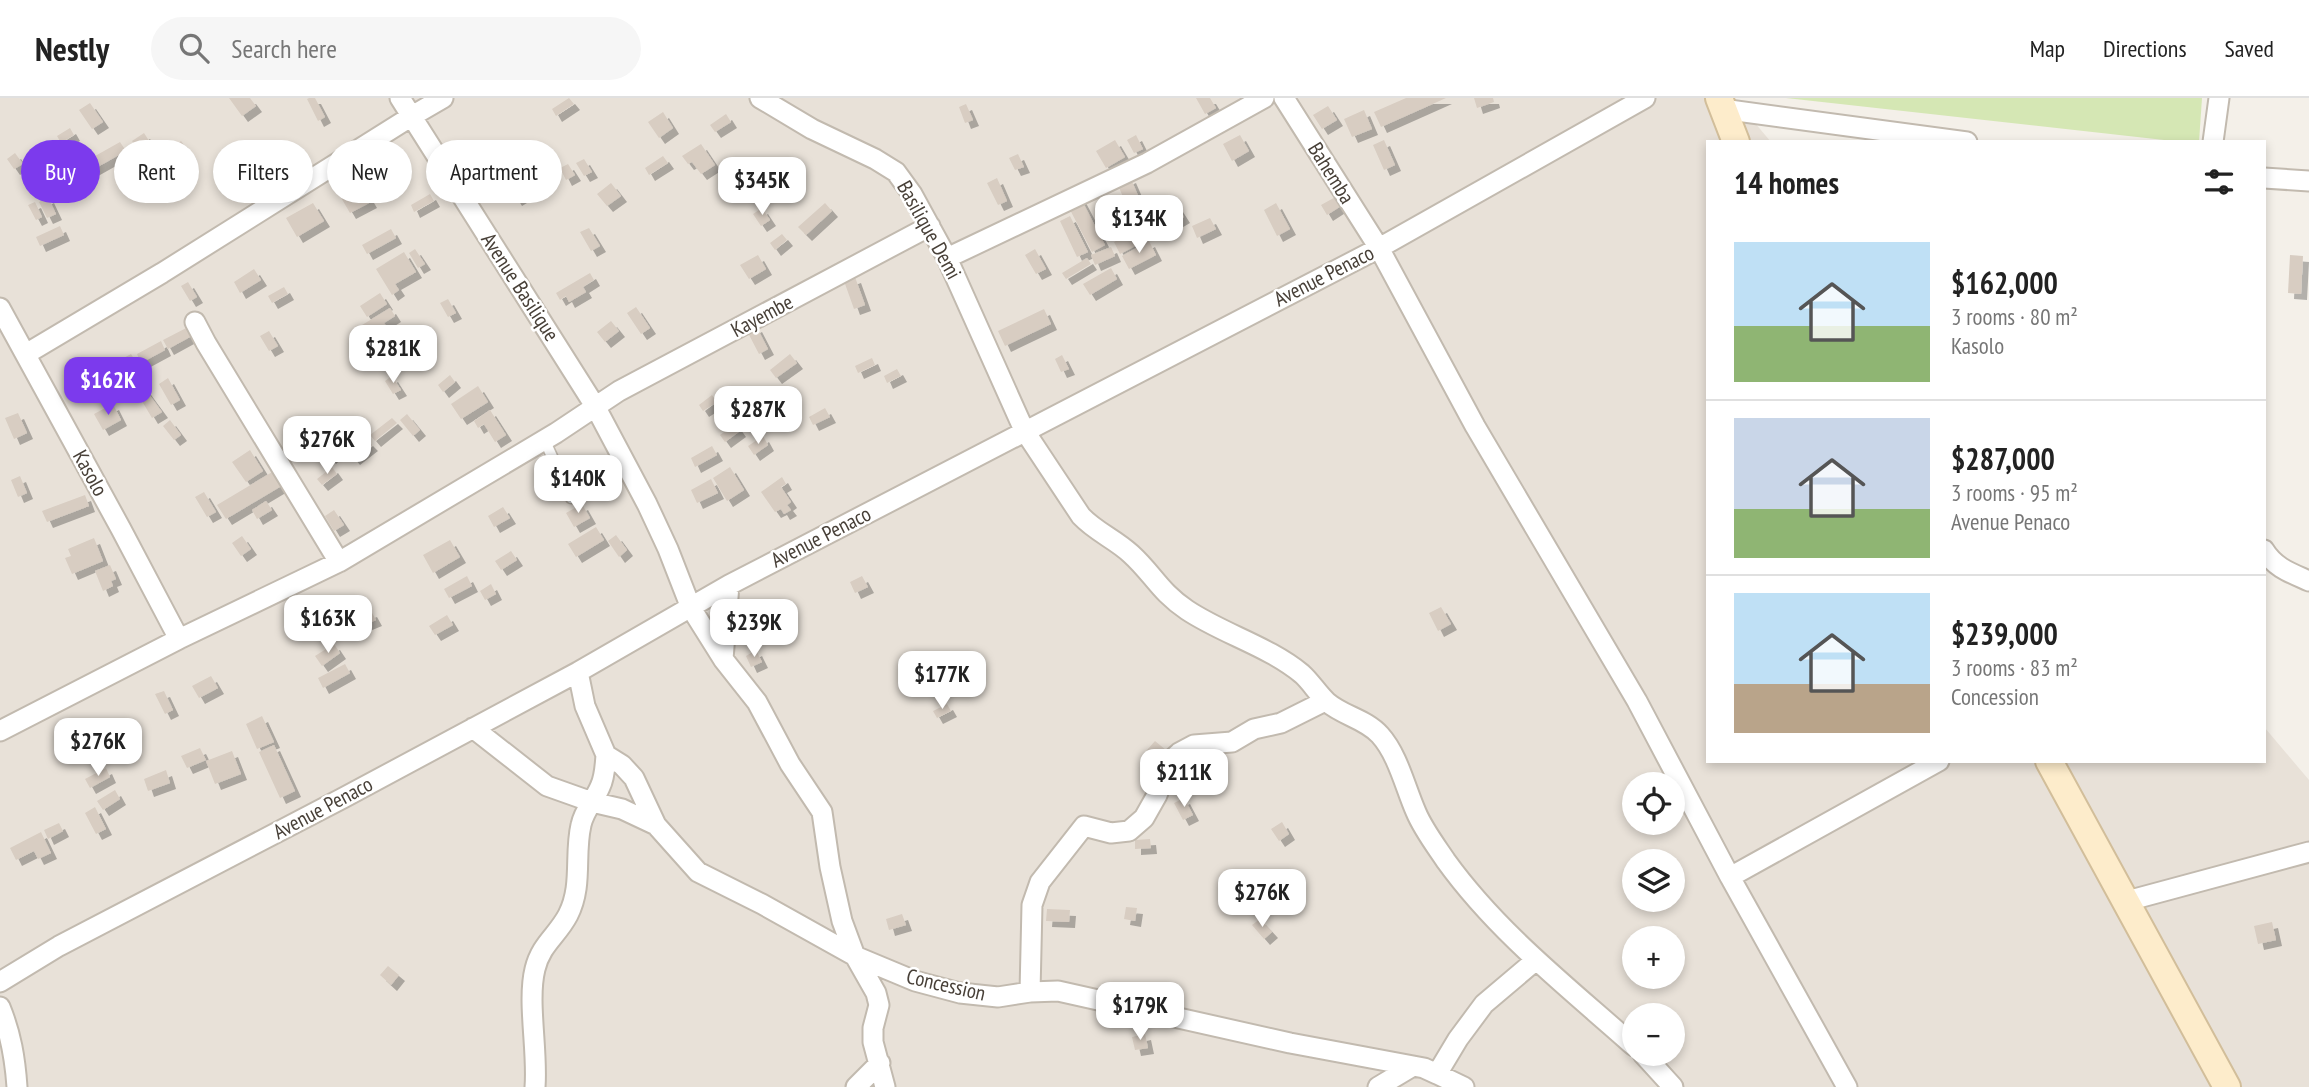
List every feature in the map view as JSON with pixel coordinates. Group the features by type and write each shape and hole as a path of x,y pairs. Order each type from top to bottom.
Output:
{"main road":[{"path":"1720,103 1735,140"},
{"path":"2050,763 2227,1087"}],"street":[{"name":"Avenue Basilique","path":"400,98 594,406 647,504 691,608"},
{"path":"26,354 162,273 443,98"},
{"name":"Basilique Demi","path":"760,98 812,129 875,159 895,172 912,194 947,258 1024,430 1081,516 1092,527 1129,552 1166,595 1219,629 1270,653 1303,674 1325,701 1344,715 1364,722 1380,735 1391,752 1417,815 1465,887 1536,960 1622,1035"},
{"path":"947,258 1147,163 1264,98"},
{"name":"Bahemba","path":"1284,98 1379,248 1475,426 1637,701 1730,877 1847,1087"},
{"name":"Avenue Penaco","path":"0,982 70,940 578,672 729,584 1379,248 1645,98"},
{"path":"2213,140 2219,98"},
{"path":"1720,103 1954,140"},
{"path":"2266,178 2309,181"},
{"name":"Kayembe","path":"0,731 178,639 340,562 594,406 930,226"},
{"name":"Kasolo","path":"0,308 178,639"},
{"path":"195,322 340,562"},
{"path":"2266,553 2284,570 2309,581"},
{"path":"723,659 729,584"},
{"path":"691,608 723,659 757,702 790,764 822,811 839,908 855,956 876,992 879,1005 873,1028 873,1042 885,1087"},
{"path":"535,1087 537,1062 534,974 545,944 555,935 568,914 578,880 580,829 584,814 601,787 606,755 585,706 578,672"},
{"path":"1030,992 1032,905 1040,881 1084,826 1111,833 1129,831 1148,812 1170,761 1179,753 1194,745 1232,742 1254,729 1281,723 1325,701"},
{"path":"473,728 547,786 592,802 622,809 656,825"},
{"path":"606,755 622,765 634,778 656,825"},
{"path":"1730,877 1935,763"},
{"name":"Concession","path":"656,825 698,872 855,956 915,981 960,993 998,997 1058,991 1290,1043 1413,1066 1437,1073 1464,1087"},
{"path":"2127,901 2309,852"},
{"path":"1437,1073 1484,1004 1536,960"},
{"path":"0,1007 10,1032 17,1087"},
{"path":"856,1087 880,1063"},
{"path":"1378,1087 1413,1066"},
{"path":"1654,1066 1673,1087"}],"lane":[{"path":"544,439 571,498"}],"shaded area":[{"path":"0,98 1734,98 1769,140 1706,140 1706,763 2266,763 2266,729 2309,780 2309,1087 0,1087"}],"green space":[{"path":"1786,98 2202,98 2199,140 2164,140"}],"building":[{"path":"229,98 250,98 256,106 242,116"},
{"path":"315,98 325,117 318,121 307,99"},
{"path":"569,98 574,104 556,116 552,109"},
{"path":"1196,98 1210,98 1216,108 1205,114"},
{"path":"1406,98 1446,98 1381,127 1374,112"},
{"path":"1474,98 1493,98 1494,102 1477,108"},
{"path":"90,103 103,122 92,129 79,110"},
{"path":"966,104 973,120 965,123 959,107"},
{"path":"1328,106 1337,120 1322,129 1313,115"},
{"path":"1364,110 1372,129 1352,137 1344,119"},
{"path":"663,112 673,128 659,138 648,122"},
{"path":"726,114 731,122 715,132 710,125"},
{"path":"70,128 74,135 66,140 59,140 57,136"},
{"path":"144,133 149,140 134,140"},
{"path":"1136,135 1143,149 1134,153 1127,140"},
{"path":"1240,135 1249,151 1232,161 1223,144"},
{"path":"1115,140 1125,157 1106,168 1096,151"},
{"path":"1384,140 1395,165 1384,170 1373,145"},
{"path":"701,144 715,165 701,174 692,162 688,164 682,156"},
{"path":"114,145 114,158 100,166 100,153"},
{"path":"15,153 21,165 14,169 7,159"},
{"path":"1018,154 1024,167 1015,170 1009,158"},
{"path":"663,156 668,163 649,175 645,168"},
{"path":"584,159 592,172 584,176 576,163"},
{"path":"568,164 575,175 566,180 562,167"},
{"path":"745,175 751,184 736,194 730,185"},
{"path":"1130,177 1150,223 1137,229 1117,183"},
{"path":"997,178 1007,201 998,205 987,183"},
{"path":"611,183 621,196 607,206 597,194"},
{"path":"1339,195 1344,204 1327,215 1321,205"},
{"path":"426,196 426,203 430,203 414,212 411,205"},
{"path":"1080,197 1105,245 1092,252 1067,204"},
{"path":"35,203 42,217 36,220 28,205"},
{"path":"40,203 51,203 56,214 47,218"},
{"path":"313,203 324,221 297,237 286,218"},
{"path":"344,203 369,203 350,213"},
{"path":"825,203 832,211 806,235 798,227"},
{"path":"1276,203 1290,229 1277,236 1264,210"},
{"path":"1177,206 1184,217 1162,230 1155,220"},
{"path":"762,208 770,220 761,226 753,214"},
{"path":"1070,216 1088,252 1077,257 1060,221"},
{"path":"1210,218 1216,229 1197,238 1192,226"},
{"path":"60,226 64,235 40,246 36,237"},
{"path":"589,228 600,246 591,251 580,232"},
{"path":"391,229 396,238 367,254 362,245"},
{"path":"1133,232 1139,244 1120,254 1114,242"},
{"path":"782,234 787,240 775,250 770,243"},
{"path":"1149,241 1156,255 1129,269 1122,256"},
{"path":"1111,247 1115,256 1095,265 1091,255"},
{"path":"415,249 425,264 418,268 409,253"},
{"path":"1035,249 1046,269 1036,274 1025,255"},
{"path":"404,252 416,272 395,284 399,290 392,295 376,269"},
{"path":"758,255 766,269 749,279 740,265"},
{"path":"2290,255 2303,256 2301,294 2288,293"},
{"path":"1087,258 1091,264 1066,279 1062,273"},
{"path":"1111,268 1117,279 1090,295 1083,284"},
{"path":"254,269 261,280 240,293 234,282"},
{"path":"590,273 594,280 583,287 586,292 569,302 566,296 560,300 556,293"},
{"path":"855,277 865,305 854,309 844,281"},
{"path":"188,282 197,297 190,301 181,286"},
{"path":"284,287 288,294 272,303 268,296"},
{"path":"380,293 387,304 367,317 360,306"},
{"path":"448,299 456,313 448,317 440,303"},
{"path":"636,307 650,328 641,334 627,313"},
{"path":"390,308 395,316 384,323 388,329 371,340 362,325"},
{"path":"1044,309 1051,324 1005,346 998,331"},
{"path":"611,321 619,331 605,342 597,332"},
{"path":"194,324 199,332 168,349 163,340"},
{"path":"756,326 768,349 759,354 747,331"},
{"path":"269,331 278,346 269,351 260,336"},
{"path":"161,341 165,350 141,363 137,354"},
{"path":"131,354 136,362 123,370 118,361"},
{"path":"790,354 797,363 776,378 770,370"},
{"path":"1062,355 1069,369 1061,372 1055,359"},
{"path":"113,358 122,374 103,385 93,369"},
{"path":"872,358 875,365 858,373 855,366"},
{"path":"897,369 901,376 887,383 884,376"},
{"path":"450,375 455,382 443,392 438,385"},
{"path":"392,376 401,390 393,394 385,381"},
{"path":"168,378 180,400 171,405 159,384"},
{"path":"140,382 162,412 152,418 133,386"},
{"path":"478,386 488,402 461,419 451,404"},
{"path":"712,395 717,402 703,411 699,405"},
{"path":"772,395 776,402 755,416 751,409"},
{"path":"113,404 121,420 103,430 94,414"},
{"path":"825,408 830,417 813,425 809,417"},
{"path":"490,410 506,435 495,442 484,424 478,428 474,421"},
{"path":"18,413 27,433 14,439 5,418"},
{"path":"407,414 420,430 413,436 400,420"},
{"path":"392,418 397,423 375,441 370,435"},
{"path":"170,420 181,435 174,440 163,426"},
{"path":"735,424 740,431 725,442 720,435"},
{"path":"763,436 768,445 754,455 748,446"},
{"path":"339,438 345,445 330,458 324,450"},
{"path":"367,440 372,445 354,459 350,454"},
{"path":"712,446 717,455 695,467 691,458"},
{"path":"250,450 263,471 246,482 232,462"},
{"path":"332,467 337,474 322,485 317,479"},
{"path":"730,467 744,490 727,501 713,478"},
{"path":"279,468 288,482 226,519 217,505"},
{"path":"20,476 27,493 18,497 11,480"},
{"path":"782,477 786,484 781,487 791,502 787,505 791,510 784,514 781,509 775,512 761,492"},
{"path":"711,479 718,493 697,503 691,490"},
{"path":"204,492 216,512 207,517 195,497"},
{"path":"85,495 89,506 47,522 42,511"},
{"path":"266,501 272,510 257,519 252,510"},
{"path":"582,504 590,518 574,527 566,513"},
{"path":"503,507 510,518 494,527 488,516"},
{"path":"334,510 344,525 334,531 325,516"},
{"path":"596,527 604,540 576,557 568,544"},
{"path":"616,535 627,550 619,557 608,541"},
{"path":"242,536 251,549 241,556 232,543"},
{"path":"94,538 103,561 72,574 65,558 71,556 68,549"},
{"path":"450,540 460,557 433,573 423,555"},
{"path":"511,551 517,560 501,570 495,561"},
{"path":"110,565 116,579 111,581 113,586 103,591 95,571"},
{"path":"467,576 472,586 449,598 444,589"},
{"path":"862,576 868,587 855,593 850,582"},
{"path":"491,584 496,594 485,600 480,591"},
{"path":"1441,607 1451,624 1438,631 1429,613"},
{"path":"371,611 376,620 359,627 355,618"},
{"path":"447,615 453,625 435,635 429,626"},
{"path":"334,644 340,653 322,666 315,656"},
{"path":"756,650 762,662 751,667 746,656"},
{"path":"345,664 350,673 323,688 318,678"},
{"path":"211,676 218,688 199,698 192,686"},
{"path":"164,691 173,710 165,714 155,694"},
{"path":"947,704 951,711 937,718 933,711"},
{"path":"262,716 274,742 257,749 246,724"},
{"path":"1155,741 1166,750 1159,759 1147,750"},
{"path":"274,745 295,791 280,798 259,752"},
{"path":"200,748 206,760 187,768 181,756"},
{"path":"232,751 241,774 215,784 206,761"},
{"path":"106,768 110,777 90,788 85,779"},
{"path":"166,770 170,783 148,791 144,779"},
{"path":"115,790 120,799 103,810 97,801"},
{"path":"1184,798 1193,815 1183,820 1174,803"},
{"path":"95,807 106,829 96,834 85,813"},
{"path":"1282,822 1289,834 1279,841 1271,829"},
{"path":"59,823 63,831 48,839 44,830"},
{"path":"41,832 51,853 38,859 34,851 16,860 10,848"},
{"path":"1150,839 1151,848 1135,849 1135,840"},
{"path":"1126,907 1137,908 1135,921 1124,919"},
{"path":"1047,909 1070,910 1069,922 1046,921"},
{"path":"902,914 906,925 889,930 886,919"},
{"path":"1260,919 1272,932 1264,939 1252,925"},
{"path":"2272,922 2276,940 2258,944 2254,926"},
{"path":"388,966 399,975 391,985 380,975"},
{"path":"1145,1034 1148,1048 1135,1050 1132,1037"}]}
